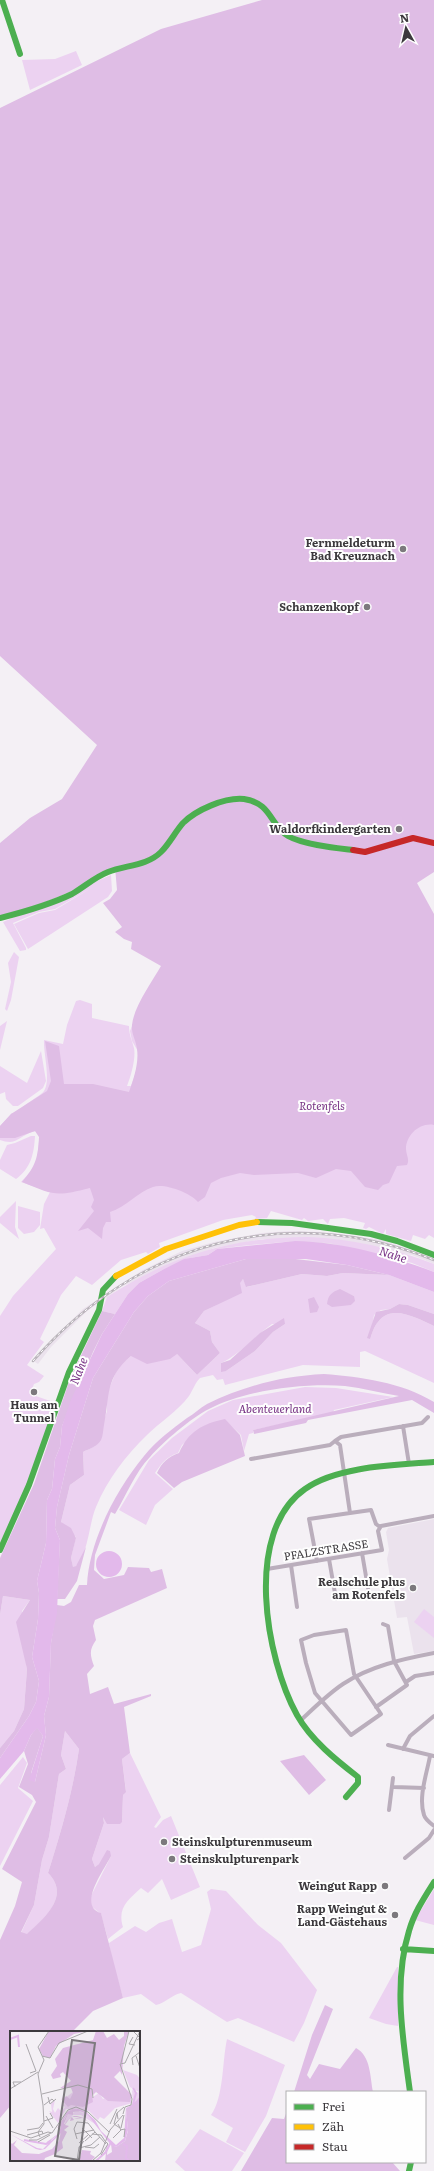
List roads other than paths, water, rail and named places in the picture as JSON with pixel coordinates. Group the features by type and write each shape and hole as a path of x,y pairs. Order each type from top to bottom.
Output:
{"street":[{"path":"2,0 20,54"},
{"path":"0,918 25,912 71,894 104,874 148,861 161,852 184,822 209,806 228,799 244,799 262,805 273,815 284,833 292,839 330,848 369,851 413,838 434,843"},
{"path":"0,1550 29,1485 69,1372 99,1310 103,1290 118,1274 166,1249 238,1225 260,1222 292,1223 371,1234 434,1255"},
{"path":"252,1460 330,1445 341,1438 422,1423 428,1417"},
{"path":"403,1426 410,1464"},
{"path":"335,1442 340,1445 350,1513"},
{"path":"346,1797 358,1783 358,1778 342,1765 301,1720 285,1689 271,1643 267,1608 267,1569 274,1532 278,1520 289,1503 296,1495 314,1484 344,1474 434,1462"},
{"path":"317,1561 309,1519 371,1510 376,1524 380,1527"},
{"name":"PFALZSTRASSE","path":"267,1569 382,1550 380,1527 434,1516"},
{"path":"362,1553 368,1588"},
{"path":"330,1558 336,1598"},
{"path":"291,1565 297,1607"},
{"path":"376,1707 406,1687 406,1682 394,1661 389,1630 387,1625 383,1624"},
{"path":"346,1630 352,1669 381,1714 351,1736 348,1735 321,1701 315,1693 308,1669 302,1642 303,1638 346,1630"},
{"path":"301,1720 321,1701 343,1684 356,1677 394,1661 434,1653"},
{"path":"406,1682 415,1676 434,1673"},
{"path":"403,1749 410,1736 434,1716"},
{"path":"388,1745 432,1756 424,1788 424,1814 434,1826"},
{"path":"389,1810 394,1787 394,1778"},
{"path":"394,1787 424,1788"},
{"path":"405,1858 428,1838 434,1830"},
{"path":"410,2091 402,2026 400,1985 403,1949 413,1916 434,1882"},
{"path":"403,1949 434,1951"}],"railway":[{"path":"33,1361 74,1320 119,1287 167,1261 217,1244 270,1235 324,1234 379,1243 434,1260"}],"place":[{"name":"Fernmeldeturm Bad Kreuznach","path":"403,549"},
{"name":"Schanzenkopf","path":"367,607"},
{"name":"Waldorfkindergarten","path":"399,829"},
{"name":"Haus am Tunnel","path":"34,1392"},
{"name":"Realschule plus am Rotenfels","path":"413,1588"},
{"name":"Steinskulpturenmuseum","path":"164,1842"},
{"name":"Steinskulpturenpark","path":"172,1859"},
{"name":"Weingut Rapp","path":"385,1886"},
{"name":"Rapp Weingut & Land-Gästehaus","path":"395,1915"}],"park label":[{"name":"Rotenfels","path":"322,1106"},
{"name":"Abenteuerland","path":"275,1409"}],"water label":[{"name":"Nahe","path":"393,1255"},
{"name":"Nahe","path":"79,1371"}]}
